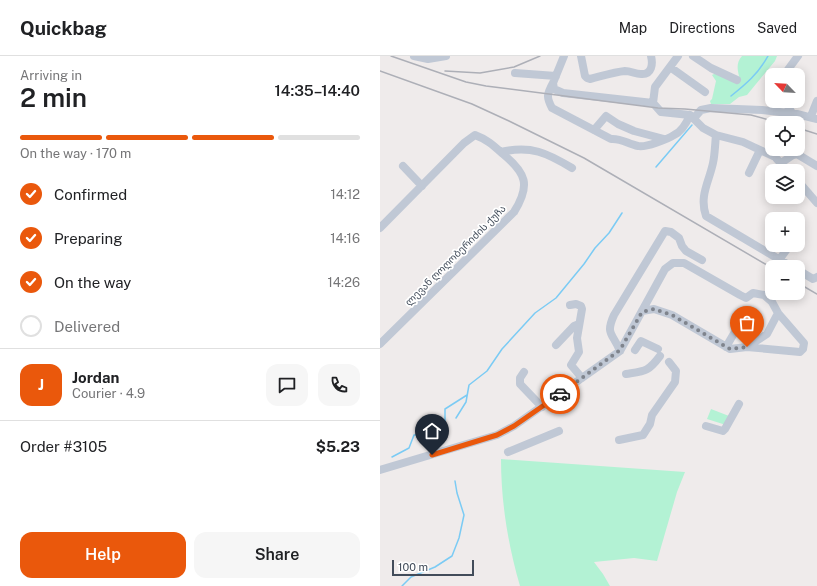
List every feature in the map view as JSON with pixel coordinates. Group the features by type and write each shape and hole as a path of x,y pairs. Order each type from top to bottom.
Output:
{"street":[{"path":"414,56 428,59 446,56"},
{"path":"564,56 548,93 548,100 552,108 611,139 617,138 639,146 645,146 675,135 687,121 701,110 711,108 762,110 792,113 814,118 817,101"},
{"path":"581,56 587,78 625,71 644,74 651,70 651,56"},
{"path":"653,103 655,87 678,56"},
{"path":"693,56 711,68 737,80"},
{"path":"789,68 798,56"},
{"path":"670,67 705,92"},
{"path":"515,74 554,79"},
{"path":"554,79 554,89 563,93 653,103 661,112 692,117 703,128 716,135 743,142 775,157 781,163 797,154 817,166"},
{"path":"789,108 792,113"},
{"path":"594,130 606,116 618,124 634,131 664,139"},
{"name":"ლევან ღოღობერიძის ქუჩა","path":"380,228 464,143 475,135 487,139 516,164 523,176 524,188 521,200 514,212 380,344"},
{"path":"716,135 713,163 702,205 706,216 779,260 785,252"},
{"path":"501,152 514,149 538,151 549,154 572,168"},
{"path":"750,173 760,150"},
{"path":"403,166 422,186"},
{"path":"805,189 817,203"},
{"path":"620,350 616,340 610,332 610,324 665,231 667,230 679,238 682,246 686,250 702,260"},
{"path":"380,470 497,435 514,426 542,407 620,350 666,269 673,263 684,263 740,296 746,298 753,294 764,295 772,302 778,313 804,343 803,348 800,352 747,347 730,349 672,315 654,309 642,312"},
{"path":"805,274 813,279 817,277"},
{"path":"570,305 576,304 581,306 582,309 577,338 579,352 571,365 582,378"},
{"path":"747,347 767,334 778,313"},
{"path":"556,345 574,326 579,324"},
{"path":"726,347 736,330"},
{"path":"626,374 647,370 653,366 659,353 641,341 635,350"},
{"path":"619,440 643,435 650,424 652,415 675,382 676,371 669,362"},
{"path":"524,372 520,378 520,384 542,407"},
{"path":"706,426 723,431 726,429 739,404"},
{"path":"508,452 559,432"}],"green space":[{"path":"742,56 777,56 769,68 765,68 765,73 747,95 739,97 730,104 711,104 710,101 712,99 716,81 712,75 716,73 740,81 738,62"},
{"path":"711,409 729,416 726,425 707,419"},
{"path":"501,459 685,472 677,492 657,561 634,558 594,562 610,586 520,586 506,523 502,491"}],"waterway":[{"path":"731,96 751,78 768,56"},
{"path":"656,167 692,125"},
{"path":"456,418 466,402 469,385 487,371 502,349 535,313 556,298 595,248 609,233 622,213"},
{"path":"392,457 409,448 414,435 434,434 445,423 445,409 467,395"},
{"path":"402,586 411,577 435,567 452,556 459,538 464,515 455,481"}],"railway":[{"path":"391,56 466,82 486,86 658,108 751,115 765,119"},
{"path":"445,71 480,73 514,67 540,56"},
{"path":"380,71 472,104 584,158 765,264"},
{"path":"805,130 817,134"},
{"path":"805,287 817,294"}],"way so far":[{"path":"560,394 620,350 642,312 654,309 672,315 730,349 747,347"}],"route":[{"path":"432,455 497,435 514,426 560,394"}]}
